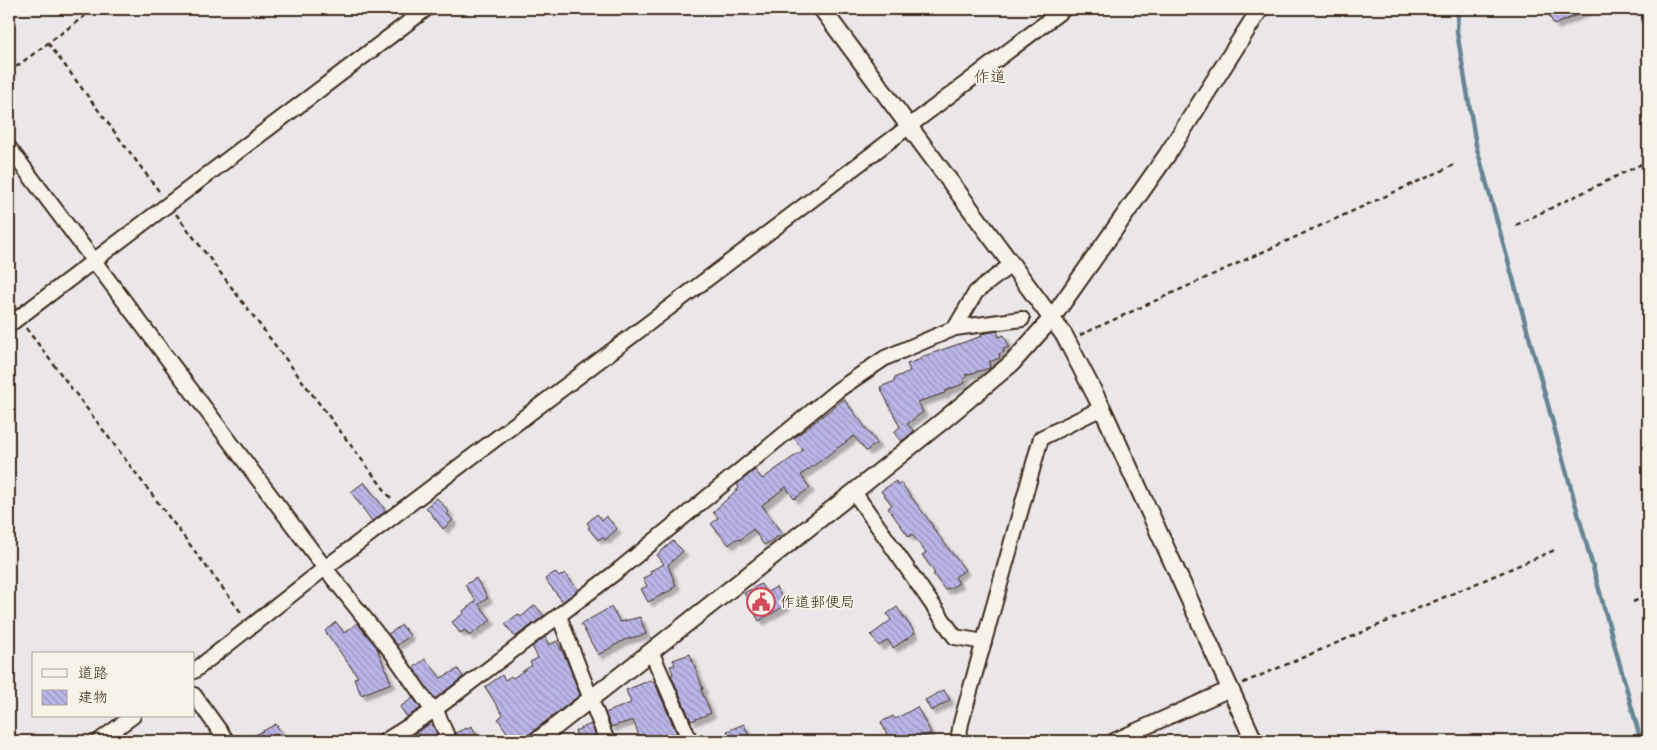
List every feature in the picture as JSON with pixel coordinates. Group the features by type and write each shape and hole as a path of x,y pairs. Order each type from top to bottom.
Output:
{"street":[{"path":"14,321 426,9"},
{"path":"822,9 1052,318 1067,342 1102,408 1254,741"},
{"path":"195,670 326,568 1064,9"},
{"path":"537,741 854,492 1012,363 1052,318 1167,154 1260,9"},
{"path":"9,148 393,654 433,711 438,715 449,741"},
{"path":"955,328 976,292 1012,264"},
{"path":"385,741 433,711 559,616 620,569 838,390 885,358 955,328 1022,319"},
{"path":"958,741 1041,438 1102,408"},
{"path":"854,492 955,637 984,642"},
{"path":"559,616 607,741"},
{"path":"651,651 690,741"},
{"path":"1114,741 1230,689"},
{"path":"195,696 227,741"},
{"path":"100,741 130,718"}],"path":[{"path":"9,72 94,9"},
{"path":"48,43 402,512"},
{"path":"1516,225 1648,161"},
{"path":"1067,342 1454,165"},
{"path":"14,321 252,627"},
{"path":"1230,689 1557,549"},
{"path":"1633,602 1648,595"}],"building":[{"path":"1546,9 1590,9 1554,25"},
{"path":"997,331 999,337 1004,335 1009,347 1003,349 1004,352 999,354 1000,358 989,362 990,368 965,375 967,377 963,379 965,383 945,391 945,393 918,402 923,412 907,424 914,431 902,441 894,432 900,427 880,387 895,381 894,378 910,371 907,364 921,359 921,357 982,336 981,334"},
{"path":"844,399 877,443 866,451 854,436 801,475 810,488 794,499 786,487 762,505 782,534 764,545 753,529 740,540 736,539 729,545 711,524 718,518 713,512 739,488 737,484 755,470 762,479 803,450 794,438"},
{"path":"896,481 898,485 901,483 965,570 955,577 959,583 949,589 945,590 922,555 926,553 912,534 909,537 888,508 892,505 881,491"},
{"path":"364,482 386,511 372,521 351,492"},
{"path":"437,498 453,520 443,529 426,507"},
{"path":"597,514 602,520 606,516 617,529 605,540 602,537 598,540 588,528 590,527 587,523"},
{"path":"673,541 683,551 668,565 676,586 648,602 641,589 647,586 643,578 651,574 650,571 664,564 657,555"},
{"path":"555,572 559,577 565,573 578,590 563,602 545,579"},
{"path":"476,578 488,598 479,604 491,620 469,636 465,630 460,633 452,622 476,601 465,585"},
{"path":"761,584 766,593 776,587 786,605 759,621 744,593"},
{"path":"535,605 544,616 515,637 505,624 518,614 521,617"},
{"path":"611,607 620,622 640,617 646,634 624,640 598,655 581,624"},
{"path":"897,607 915,633 893,648 888,640 879,646 871,635 891,620 887,614"},
{"path":"336,622 344,633 357,623 376,646 391,683 361,695 354,678 358,677 325,631"},
{"path":"402,625 410,636 397,645 388,634"},
{"path":"545,637 549,645 557,641 580,695 520,741 513,741 498,719 503,715 485,687 502,675 505,680 511,676 513,678 532,665 530,662 538,658 532,646"},
{"path":"690,654 703,689 701,690 711,713 691,721 671,675 673,674 670,666 675,665 673,660"},
{"path":"425,659 441,678 458,669 463,677 435,699 413,668"},
{"path":"651,680 652,682 654,681 677,734 657,741 641,741 633,720 611,727 605,713 631,703 626,690"},
{"path":"944,690 950,700 931,711 925,700"},
{"path":"413,698 421,708 407,717 400,707"},
{"path":"917,707 931,733 915,741 890,741 881,722 893,716 895,719"},
{"path":"432,722 440,741 401,741 418,732"},
{"path":"276,724 286,741 244,741"},
{"path":"591,724 597,738 589,741 579,741 575,731"},
{"path":"744,724 749,736 732,741 727,731"},
{"path":"472,726 479,741 458,741 455,733"}],"waterway":[{"path":"1458,9 1457,32 1476,145 1641,741"}],"place":[{"name":"作道郵便局","path":"761,602"}],"district":[{"name":"作道","path":"990,76"}]}
